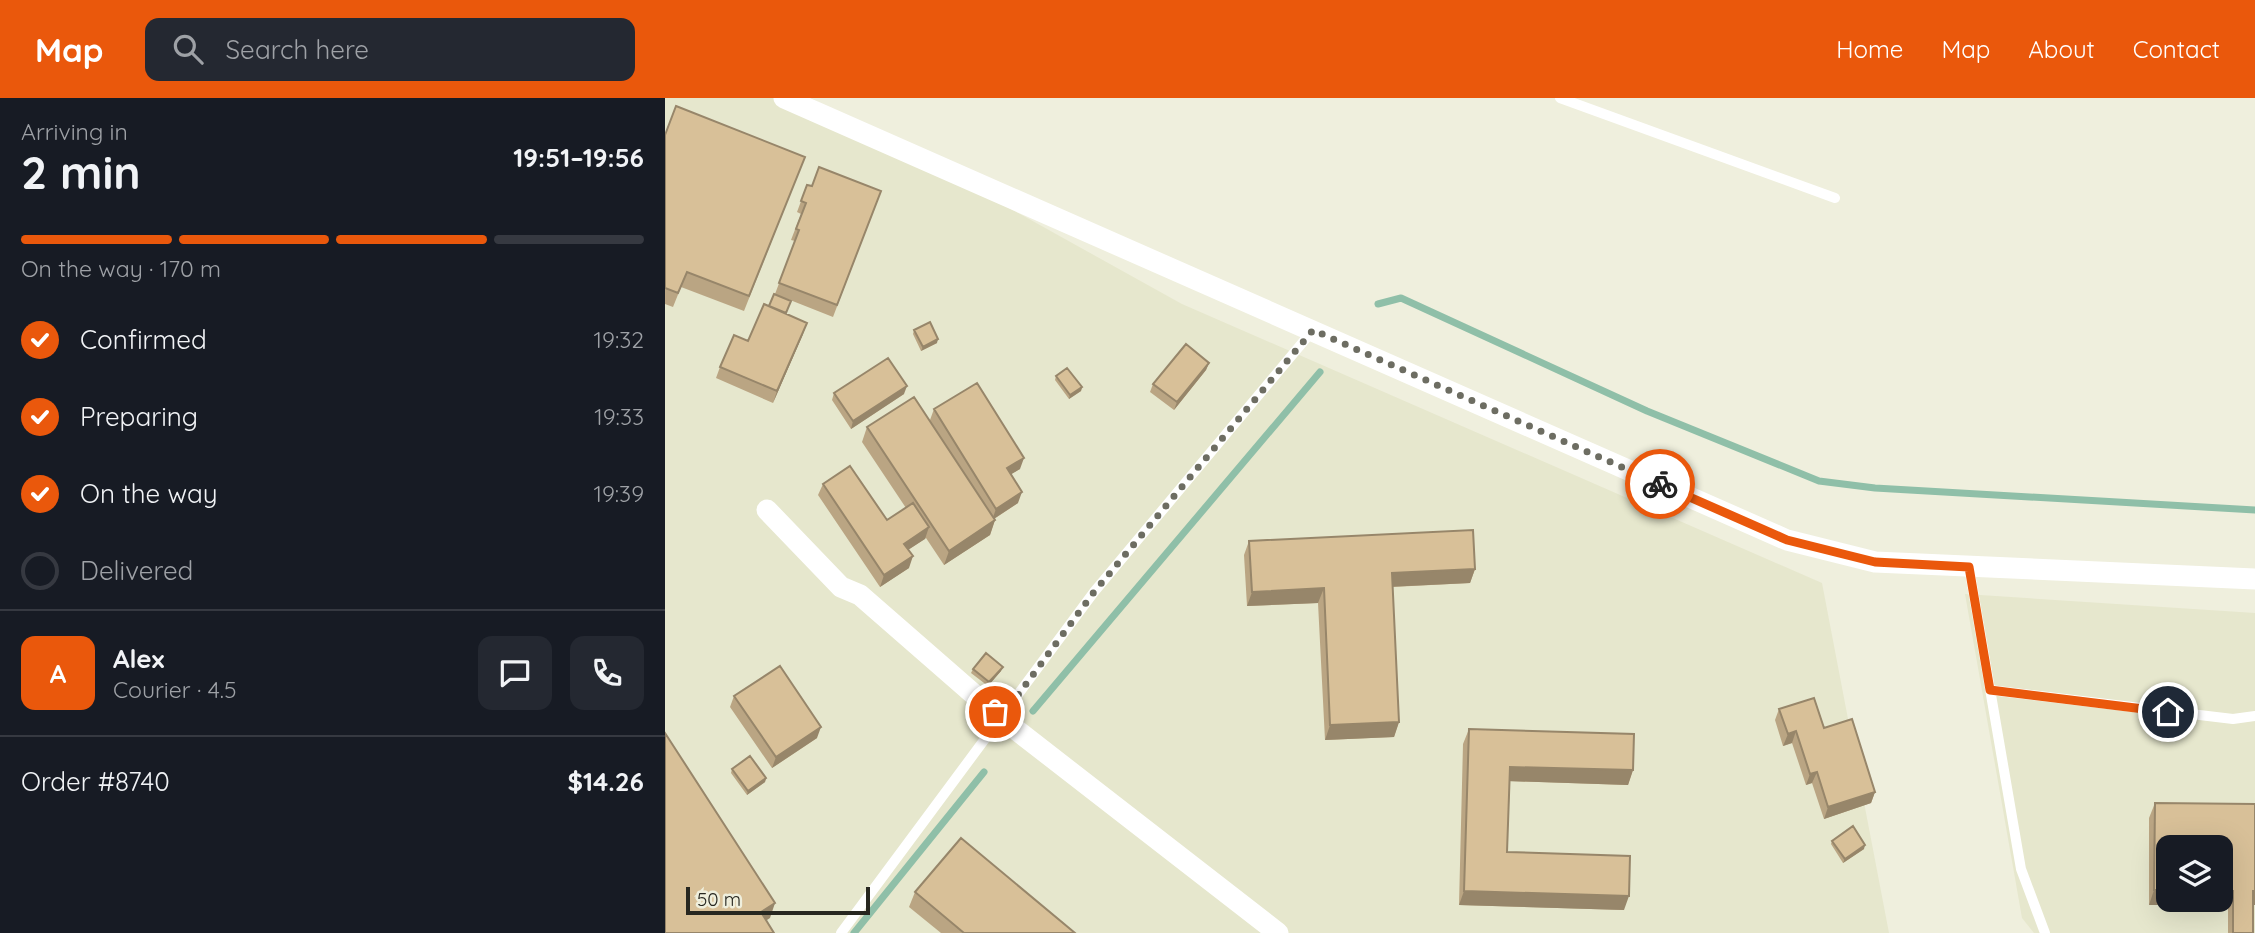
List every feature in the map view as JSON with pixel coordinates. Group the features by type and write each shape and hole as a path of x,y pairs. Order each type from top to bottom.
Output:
{"street":[{"path":"784,98 1787,540 1875,562 2255,579"},
{"path":"767,510 841,587 860,595 1001,718 1279,933"}],"lane":[{"path":"1560,98 1835,198"},
{"path":"841,933 1094,592 1313,330"},
{"path":"1969,567 2021,869 2045,933"},
{"path":"1990,690 2220,718 2255,716"}],"shaded area":[{"path":"665,98 811,98 1182,304 1822,583 1889,933 665,933"},
{"path":"1965,594 2255,613 2255,933 2034,933 2022,918"}],"building":[{"path":"676,106 805,157 749,296 687,272 678,293 665,288 665,135"},
{"path":"819,167 881,191 837,305 779,283 799,230 796,229 806,203 801,201 807,185 812,186"},
{"path":"774,294 791,301 786,313 769,306"},
{"path":"764,304 807,323 777,391 720,367 734,335 748,341"},
{"path":"930,322 938,339 923,347 914,330"},
{"path":"1186,344 1209,363 1177,402 1153,384"},
{"path":"888,358 907,386 853,421 834,393"},
{"path":"1067,368 1082,387 1070,395 1056,376"},
{"path":"977,383 1024,458 1007,468 1022,492 996,509 934,409"},
{"path":"914,397 995,520 949,551 867,427"},
{"path":"850,466 887,520 913,503 929,527 904,544 913,556 884,575 823,484"},
{"path":"1473,530 1475,569 1392,573 1399,722 1330,725 1324,588 1252,592 1249,541"},
{"path":"986,653 1003,667 989,682 973,669"},
{"path":"780,666 821,727 776,757 734,696"},
{"path":"1814,698 1824,728 1852,719 1875,792 1828,807 1817,772 1810,774 1796,731 1788,734 1779,709"},
{"path":"1469,729 1634,734 1633,770 1510,767 1507,852 1630,856 1629,896 1464,891"},
{"path":"665,733 775,903 761,912 774,933 665,933"},
{"path":"750,756 766,778 748,791 732,769"},
{"path":"2155,803 2255,804 2253,933 2233,933 2233,835 2156,835 2154,890"},
{"path":"1853,826 1865,845 1845,859 1832,841"},
{"path":"961,838 1075,933 964,933 915,892"}],"waterway":[{"path":"1378,304 1401,298 1647,411 1819,481 1875,488 2255,510"},
{"path":"1033,711 1320,372"},
{"path":"854,933 984,772"}],"way so far":[{"path":"995,712 1001,718 1094,592 1313,330 1660,484"}],"route":[{"path":"1660,484 1787,540 1875,562 1969,567 1990,690 2168,712"}]}
